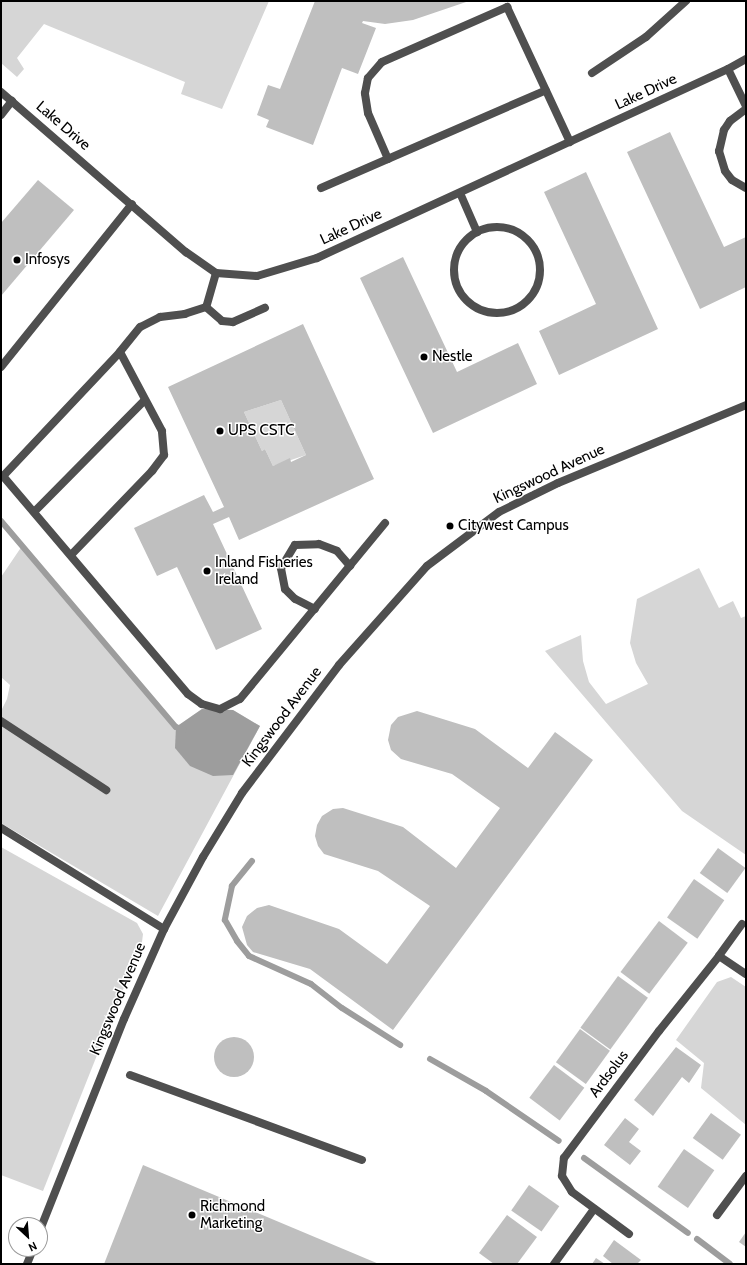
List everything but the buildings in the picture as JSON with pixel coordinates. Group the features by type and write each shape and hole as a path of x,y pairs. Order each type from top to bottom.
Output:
{"street":[{"path":"592,73 646,37 686,1"},
{"path":"388,159 368,113 365,93 368,78 382,62 508,8 570,142"},
{"name":"Lake Drive","path":"1,92 186,252 216,273 257,276 295,267 460,193 728,69 746,59"},
{"path":"728,69 746,108 730,121 724,130 719,151 726,171 732,180 746,188"},
{"path":"321,188 546,90"},
{"path":"1,115 12,101"},
{"path":"460,193 477,232"},
{"path":"1,367 132,204"},
{"path":"500,227 511,230 522,235 537,252 540,264 538,286 527,301 513,310 502,313 481,310 468,301 458,288 455,272 456,256 465,243 477,232 500,227"},
{"path":"206,307 216,273"},
{"path":"206,307 222,321 233,322 266,308"},
{"path":"206,307 185,314 160,317 140,327 120,352 3,476 35,511 188,694 202,704 220,709 240,699 385,523"},
{"path":"71,555 152,471 164,455 162,431 120,352"},
{"path":"35,511 145,400"},
{"name":"Kingswood Avenue","path":"45,1217 124,1018 164,929 206,850 242,793 282,737 339,665 427,566 499,512 558,483 746,405"},
{"path":"315,609 295,599 285,589 281,568 295,545 319,544 337,551 350,566"},
{"path":"1,721 106,790"},
{"path":"1,828 164,929"},
{"name":"Ardsolus","path":"629,1234 572,1192 562,1176 564,1158 659,1031 719,956 742,924"},
{"path":"719,956 746,974"},
{"path":"130,1075 362,1160"},
{"path":"717,1215 746,1176"},
{"path":"554,1264 594,1209"}],"shaded area":[{"path":"1,1 269,1 222,109 181,94 185,82 44,24 17,58 24,69 17,77 1,63"},
{"path":"281,400 306,455 273,466 265,449 262,451 244,412"},
{"path":"22,546 176,727 202,709 233,710 260,726 158,916 1,823 1,711 7,699 10,685 1,677 1,577"},
{"path":"699,568 719,608 733,601 741,618 746,616 746,855 682,811 545,651 581,635 583,661 589,682 606,704 648,684 636,663 630,643 637,599"},
{"path":"202,709 233,710 260,726 233,775 213,776 190,766 175,748 176,727"},
{"path":"1,847 137,923 143,934 142,942 43,1191 1,1175"},
{"path":"731,977 746,987 746,1125 701,1088 704,1063 676,1040 717,982"}],"waterway":[{"path":"1,521 176,727 183,730"},
{"path":"252,861 232,886 225,920 237,941 249,956 311,984 342,1008 400,1045"},
{"path":"430,1059 486,1091 559,1141"},
{"path":"584,1158 688,1233"},
{"path":"697,1239 730,1264"}],"place":[{"name":"Infosys","path":"17,260"},
{"name":"Nestle","path":"424,357"},
{"name":"UPS CSTC","path":"220,431"},
{"name":"Citywest Campus","path":"450,526"},
{"name":"Inland Fisheries Ireland","path":"207,571"},
{"name":"Richmond Marketing","path":"192,1215"}]}
